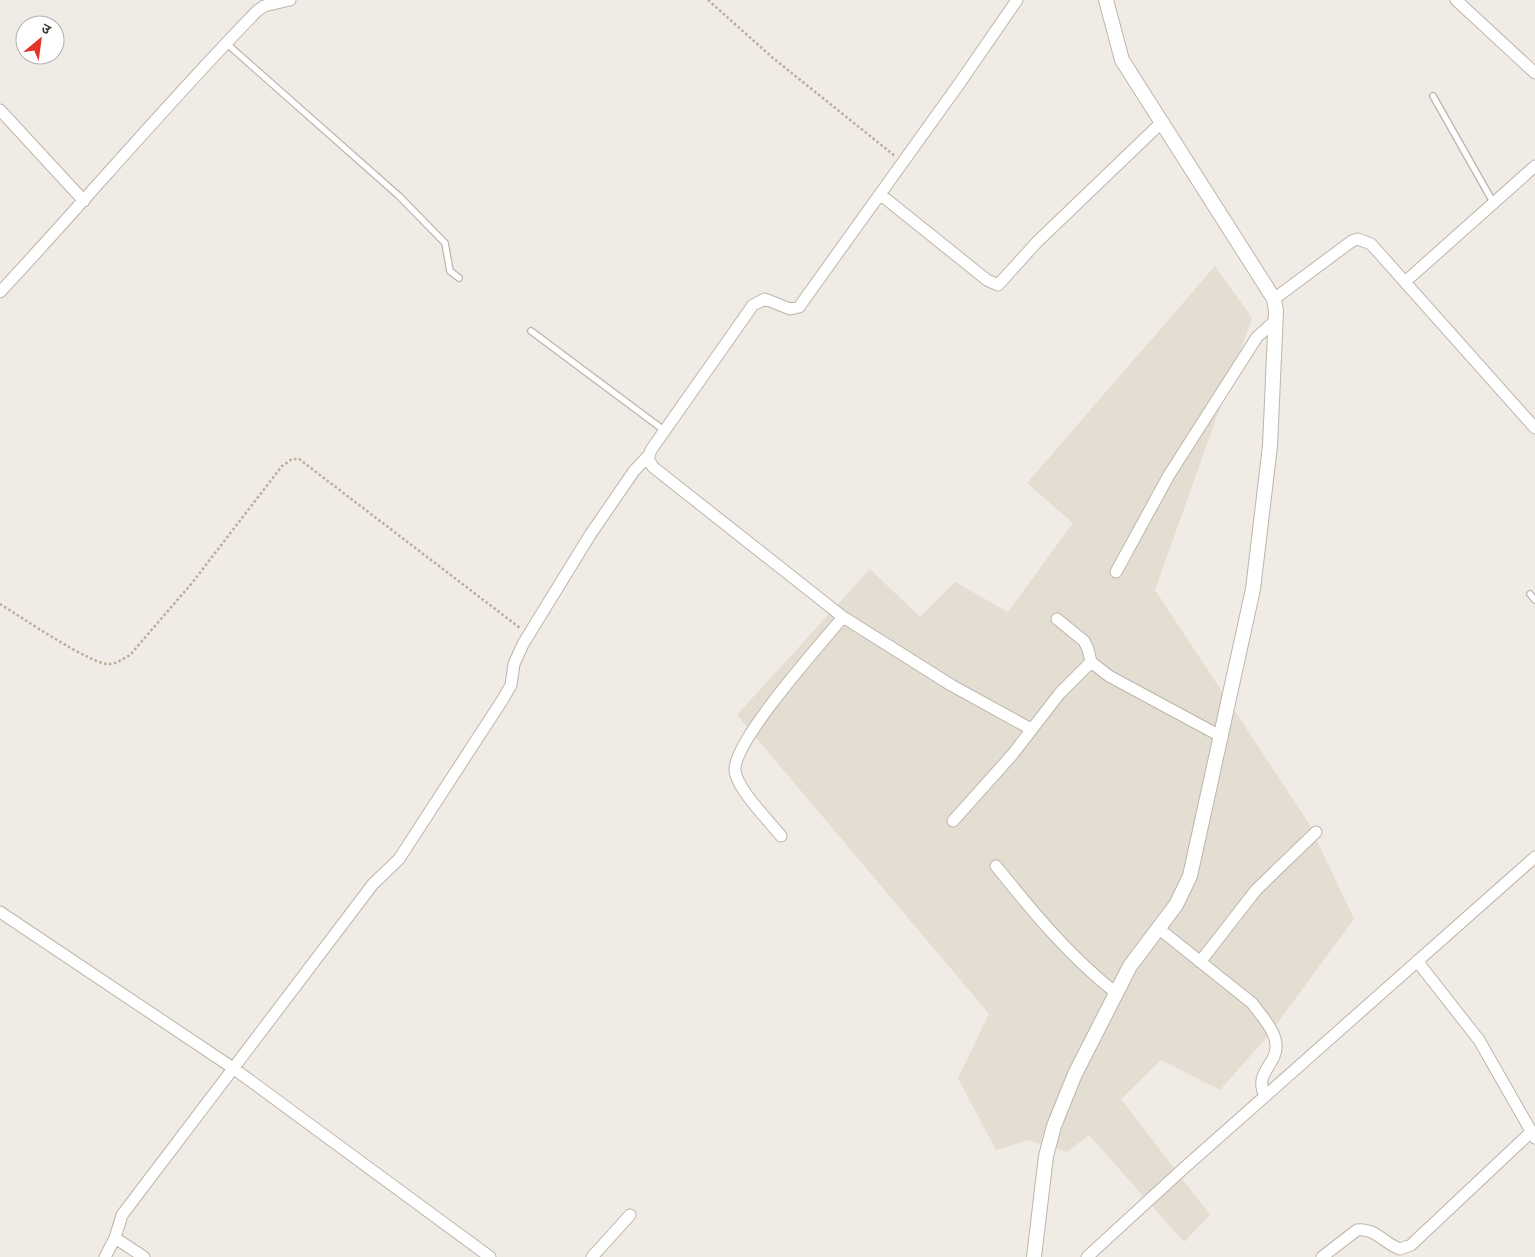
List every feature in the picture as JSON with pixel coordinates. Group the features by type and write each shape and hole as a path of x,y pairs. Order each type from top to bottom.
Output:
{"street":[{"path":"0,292 257,11 264,6 290,0"},
{"path":"105,1257 115,1238 122,1215 373,884 399,859 503,699 510,685 517,656 590,535 634,471 649,455 753,305 765,299 790,309 799,306 881,195 1017,0"},
{"path":"1034,1257 1046,1156 1054,1126 1075,1074 1130,966 1176,905 1190,876 1253,589 1270,446 1276,320 1274,298 1122,60 1106,0"},
{"path":"1456,0 1535,73"},
{"path":"0,110 84,201"},
{"path":"881,195 987,280 998,285 1037,242 1161,123"},
{"path":"1406,281 1535,166"},
{"path":"1274,298 1352,241 1358,239 1371,244 1406,281 1535,428"},
{"path":"1116,572 1169,475 1257,337 1276,320"},
{"path":"649,455 650,463 653,467 842,617 951,685 1031,729"},
{"path":"780,836 741,786 735,771 737,759 757,722 842,617"},
{"path":"1057,619 1084,641 1091,662 1109,676 1222,737"},
{"path":"953,821 1012,755 1070,681 1091,662"},
{"path":"1200,962 1256,890 1316,832"},
{"path":"1087,1257 1265,1096 1535,857"},
{"path":"996,866 1037,917 1072,955 1116,993"},
{"path":"0,912 233,1068 490,1257"},
{"path":"1158,928 1252,1003 1274,1037 1276,1045 1274,1055 1261,1080 1261,1088 1265,1096"},
{"path":"1322,1257 1356,1230 1363,1229 1369,1230 1400,1249 1411,1245 1533,1135 1479,1040 1418,961"},
{"path":"592,1257 630,1215"},
{"path":"115,1238 144,1257"}],"lane":[{"path":"226,43 400,196 445,243 450,271 459,278"},
{"path":"1433,96 1493,202"},
{"path":"531,331 665,431"},
{"path":"1530,594 1535,600"}],"path":[{"path":"708,0 773,58 903,163"},
{"path":"0,604 95,661 108,664 119,662 130,655 192,583 282,466 292,459 299,459 529,634"}],"shaded area":[{"path":"1215,266 1252,318 1155,590 1308,822 1354,919 1267,1037 1220,1090 1161,1060 1121,1099 1210,1215 1184,1242 1089,1135 1067,1152 1028,1140 996,1150 958,1078 989,1014 737,715 870,569 920,617 955,582 1008,612 1073,523 1027,483"}]}
